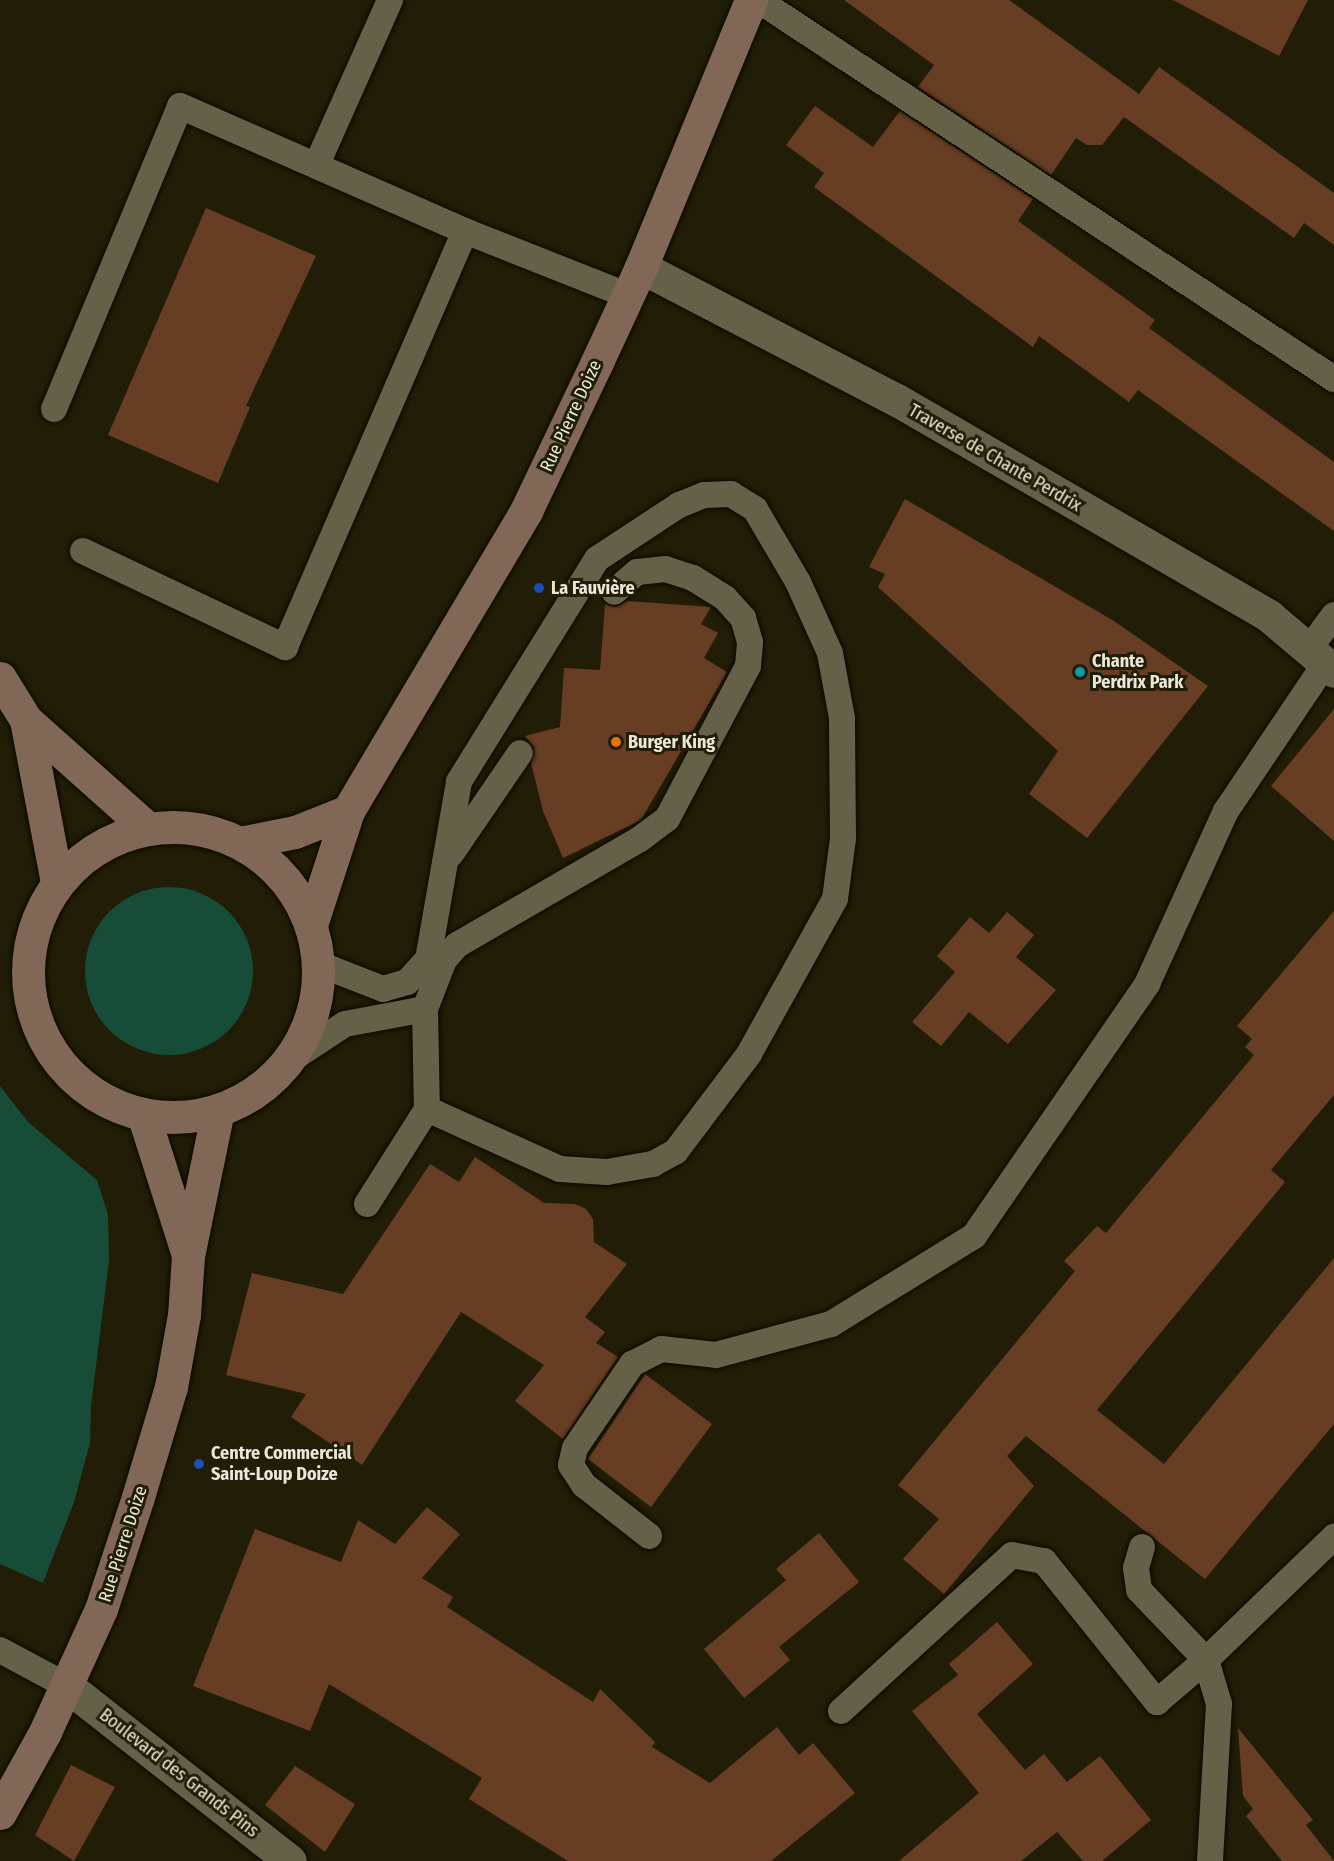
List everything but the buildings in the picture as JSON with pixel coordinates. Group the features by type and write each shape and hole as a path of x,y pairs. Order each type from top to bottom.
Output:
{"main road":[{"name":"Rue Pierre Doize","path":"311,925 348,811 526,511 635,281 751,0"},
{"path":"0,678 26,720 146,827"},
{"path":"26,720 57,883"},
{"path":"240,843 295,832 348,811"},
{"path":"146,827 206,830 240,843 284,876 311,925 319,964 313,1010 305,1032 287,1062 256,1091 218,1110 181,1117 142,1114 101,1099 66,1072 41,1036 28,993 28,950 41,908 57,883 96,848 146,827"},
{"name":"Rue Pierre Doize","path":"0,1813 67,1686 101,1609 168,1397 181,1336 188,1256 218,1110"},
{"name":"Rue Pierre Doize","path":"142,1114 188,1256"}],"street":[{"name":"Traverse de Chante Perdrix","path":"635,281 897,400 1269,616 1323,661"},
{"name":"Boulevard des Grands Pins","path":"67,1686 290,1861"}],"lane":[{"path":"317,164 390,0"},
{"path":"758,0 1334,379"},
{"path":"54,410 180,106 317,164 465,231 635,281"},
{"path":"82,551 285,647 465,231"},
{"path":"319,964 383,989 407,982 428,959 459,782 597,559 679,505 704,495 731,494 755,510 798,582 830,653 842,718 843,838 835,899 749,1054 676,1151 653,1164 607,1172 560,1169 427,1109"},
{"path":"368,1204 427,1109 425,1009 444,960 457,945 640,839 667,819 748,666 750,642 743,618 725,598 693,578 666,569 637,572 614,592"},
{"path":"649,1536 584,1485 571,1465 575,1448 632,1364 661,1349 716,1355 831,1324 974,1236 1147,984 1226,811 1323,661 1334,615"},
{"path":"447,860 520,753"},
{"path":"287,1062 345,1024 425,1009"},
{"path":"841,1711 1012,1555 1044,1561 1157,1702 1206,1660 1334,1537"},
{"path":"1142,1548 1136,1568 1139,1590 1206,1660 1220,1704 1210,1861"},
{"path":"0,1650 67,1686"}],"green space":[{"path":"169,887 201,894 216,901 228,912 239,924 246,939 253,971 246,1003 239,1018 228,1030 216,1041 201,1048 169,1055 137,1048 122,1041 110,1030 99,1018 92,1003 85,971 92,939 99,924 110,912 122,901 137,894"},
{"path":"0,1086 28,1122 97,1180 108,1215 109,1261 91,1406 90,1443 74,1502 43,1583 0,1564"}],"place":[{"name":"La Fauvière","path":"539,588"},
{"name":"Chante Perdrix Park","path":"1080,672"},
{"name":"Burger King","path":"616,742"},
{"name":"Centre Commercial Saint-Loup Doize","path":"199,1464"}]}
